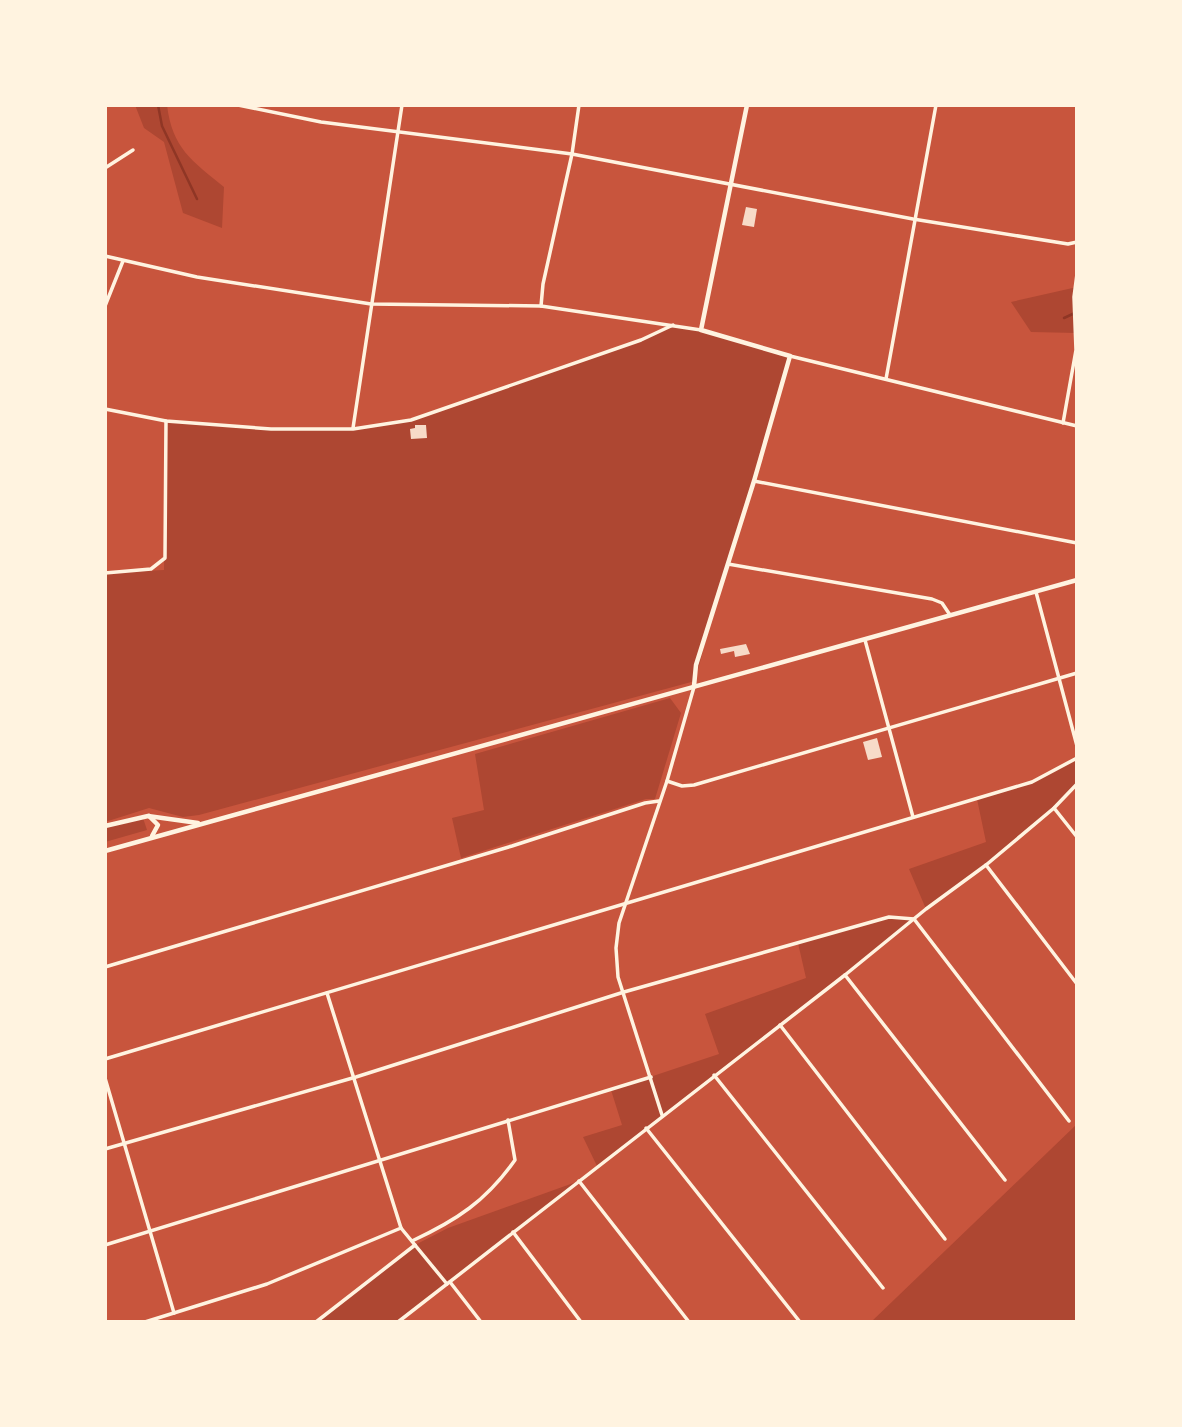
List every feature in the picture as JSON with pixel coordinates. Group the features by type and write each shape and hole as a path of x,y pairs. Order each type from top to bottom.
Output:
{"street":[{"path":"238,105 321,122 572,153 913,219 1068,244 1077,242"},
{"path":"353,429 402,105"},
{"path":"541,306 543,284 572,153 579,105"},
{"path":"701,330 747,105"},
{"path":"886,379 913,219 936,105"},
{"path":"105,168 133,150"},
{"path":"105,256 197,277 371,304 541,306 675,324 790,356 1077,426"},
{"path":"105,306 122,261"},
{"path":"1063,423 1076,350 1074,297 1077,274"},
{"path":"105,409 166,421 271,429 353,429 411,420 641,340 675,324"},
{"path":"662,1115 618,977 616,948 624,904 667,781 694,687 696,665 790,356"},
{"path":"105,573 151,569 165,558 166,421"},
{"path":"754,481 1077,543"},
{"path":"728,564 932,598 942,603 950,615"},
{"path":"105,851 1077,580"},
{"path":"1035,590 1077,746"},
{"path":"865,640 913,817"},
{"path":"667,781 682,786 694,785 1077,673"},
{"path":"105,1059 1032,782 1077,758"},
{"path":"398,1322 986,865 1054,808 1077,784"},
{"path":"105,967 459,863 645,803 659,802"},
{"path":"1054,808 1077,836"},
{"path":"105,826 148,816 199,823"},
{"path":"148,816 158,825 156,833 148,839"},
{"path":"986,865 1077,984"},
{"path":"105,1149 356,1077 624,992 888,917 914,919 1069,1121"},
{"path":"845,975 1005,1180"},
{"path":"327,993 383,1161 401,1228 481,1322"},
{"path":"780,1025 945,1239"},
{"path":"715,1075 883,1288"},
{"path":"105,1077 174,1313"},
{"path":"105,1245 651,1077"},
{"path":"316,1322 414,1243 451,1223 496,1187 515,1160 509,1120"},
{"path":"646,1128 800,1322"},
{"path":"579,1181 689,1322"},
{"path":"145,1322 267,1284 401,1228"},
{"path":"513,1232 582,1322"}],"shaded area":[{"path":"135,105 167,105 174,132 185,152 224,187 222,228 183,213 164,142 144,128"},
{"path":"1077,287 1077,333 1031,332 1011,302"},
{"path":"675,324 790,356 695,681 199,815 183,817 149,808 105,822 105,573 164,570 166,421 271,429 353,429 411,420 641,340"},
{"path":"670,698 681,713 655,799 646,799 461,858 452,818 484,810 475,754"},
{"path":"1077,758 1077,784 1060,801 1004,850 926,909 909,869 986,842 977,799 1032,782"},
{"path":"142,815 147,830 105,842 105,827"},
{"path":"889,917 914,919 597,1166 583,1137 622,1125 611,1090 719,1054 705,1014 806,978 798,943"},
{"path":"1077,1124 1077,1322 871,1322"},
{"path":"579,1181 398,1322 316,1322 415,1245 448,1228"}],"building":[{"path":"746,207 757,209 754,227 742,225"},
{"path":"415,425 426,425 427,438 411,439 410,429 415,428"},
{"path":"746,644 750,654 735,657 734,651 721,654 720,649"},
{"path":"877,738 882,757 868,760 863,742"}],"waterway":[{"path":"158,105 162,126 197,199"},
{"path":"1064,318 1077,312"}]}
